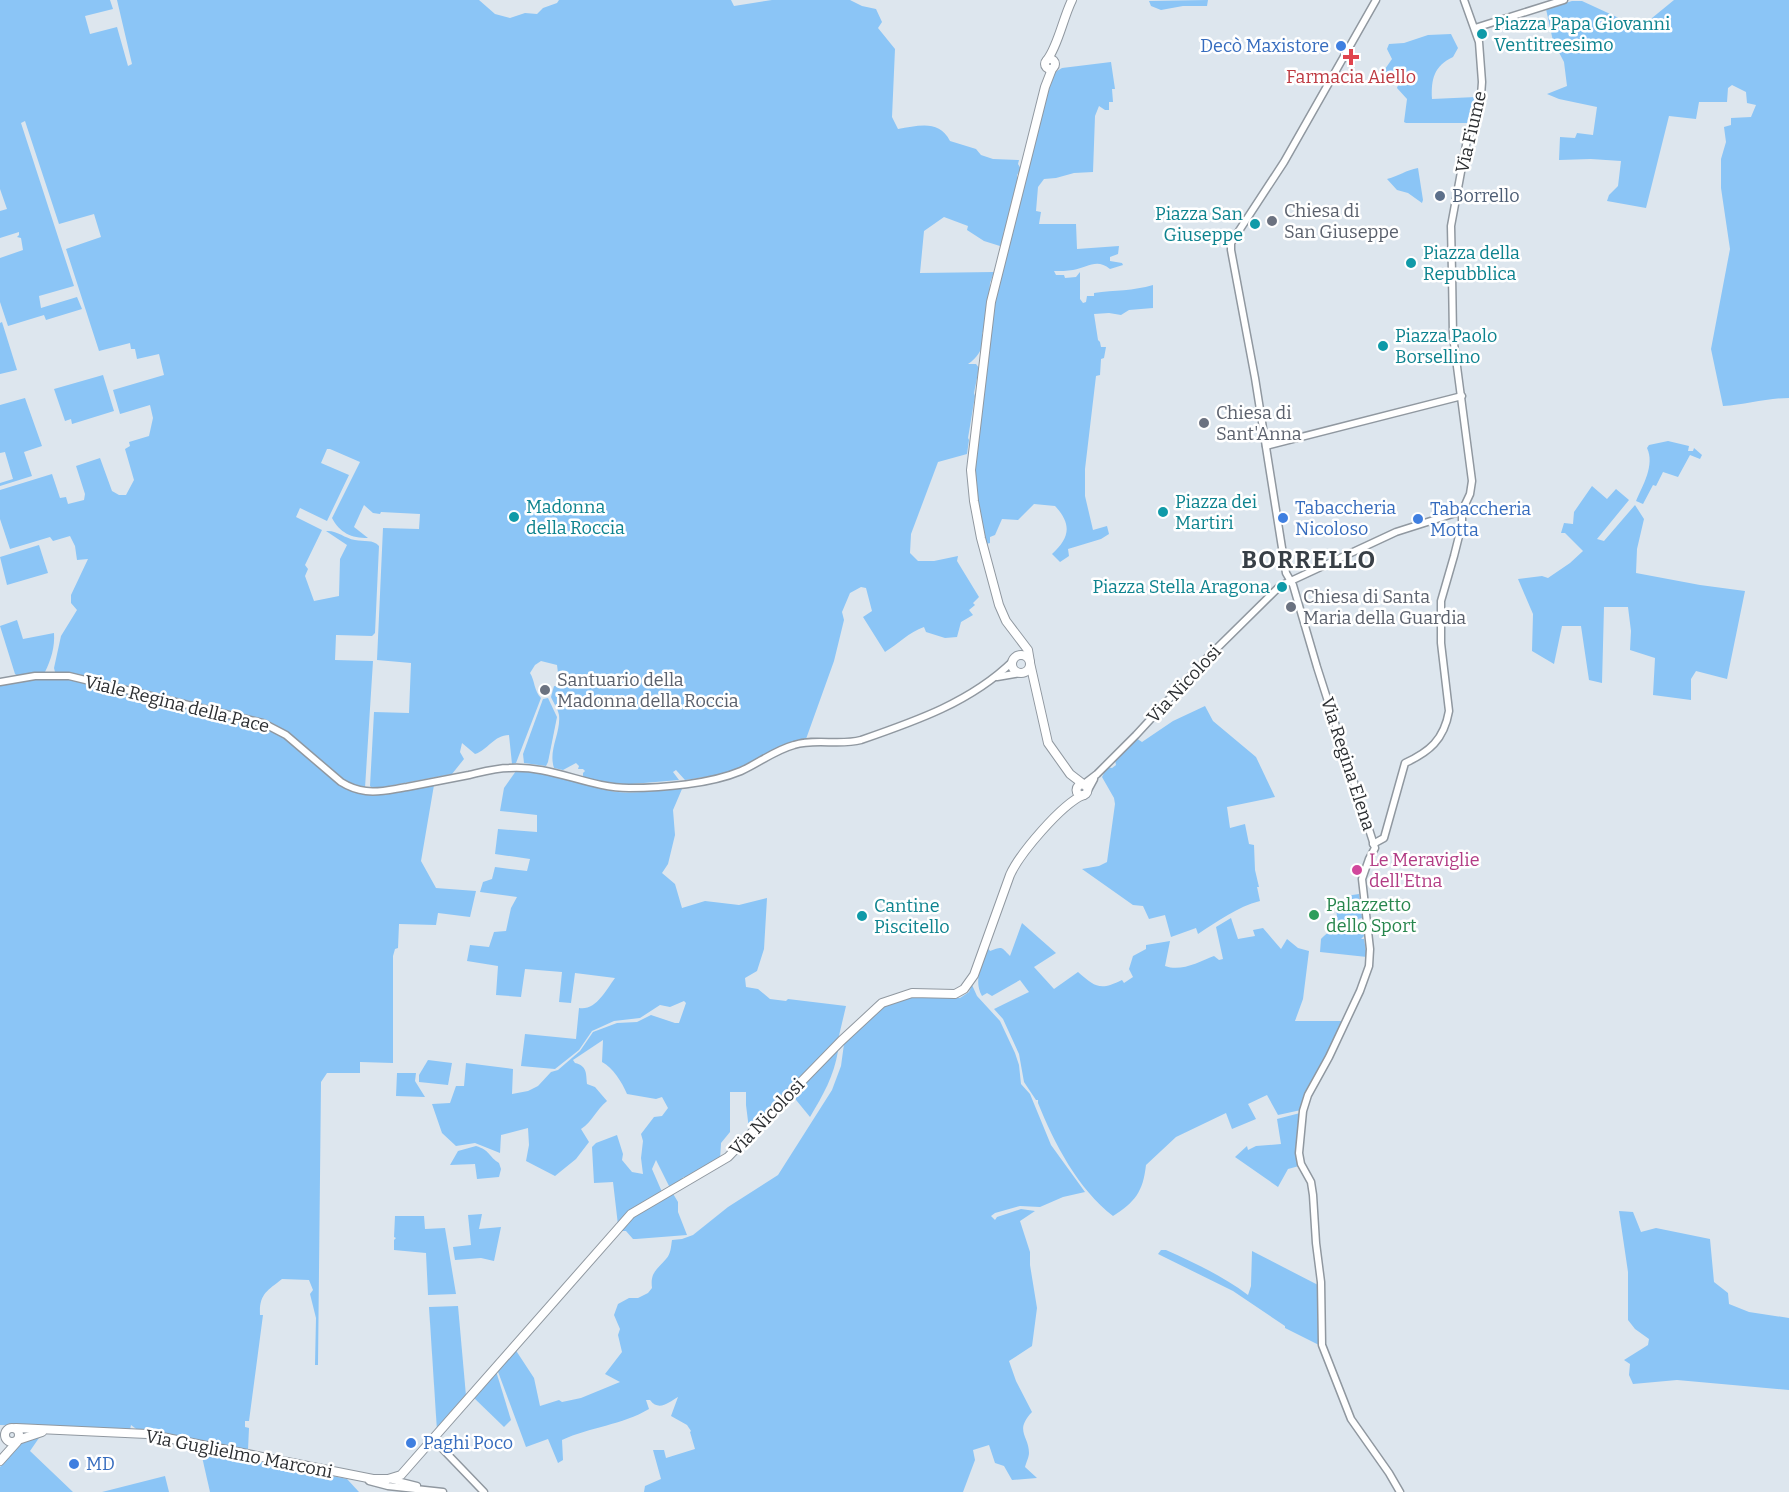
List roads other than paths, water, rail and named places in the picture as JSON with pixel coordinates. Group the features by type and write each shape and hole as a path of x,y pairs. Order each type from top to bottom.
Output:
{"main road":[{"path":"1072,0 1054,48 991,302 971,458 972,491 981,538 1001,610 1028,650 1048,743 1082,789"},
{"path":"1014,632 1020,650 1015,659 1014,670 1029,675 1034,685"},
{"path":"1015,659 1026,657 1030,663 1029,669 1022,673"},
{"name":"Via Nicolosi","path":"435,1437 631,1214 728,1157 841,1041 882,1003 912,993 949,995 964,989 974,975 1013,867 1028,847 1082,789"},
{"path":"0,1427 64,1431"},
{"path":"0,1461 5,1447 3,1436 6,1431 13,1428"},
{"path":"0,1461 18,1440 20,1434 13,1428"},
{"path":"3,1436 11,1443 35,1433 64,1431"},
{"name":"Via Guglielmo Marconi","path":"64,1431 147,1434 351,1475 388,1479"},
{"path":"388,1479 401,1475 435,1437"}],"street":[{"path":"1280,586 1286,573 1231,243 1284,162 1376,0"},
{"name":"Via Fiume","path":"1462,511 1470,494 1472,481 1453,325 1452,226 1466,145 1480,96 1481,49 1464,0"},
{"path":"1474,28 1564,0"},
{"path":"1266,445 1462,396"},
{"path":"1280,586 1396,532 1462,511 1462,524 1442,601 1441,643 1448,717 1435,745 1405,763 1384,838 1373,844"},
{"name":"Via Regina Elena","path":"1286,573 1293,581 1375,848 1362,879 1370,959 1367,974 1329,1057 1308,1095 1303,1111 1299,1153 1301,1164 1311,1182 1313,1195 1322,1288 1322,1345 1351,1419 1400,1492"},
{"name":"Via Nicolosi","path":"1082,789 1280,586"},
{"path":"991,680 1015,659"},
{"path":"991,680 1022,673"},
{"name":"Viale Regina della Pace","path":"0,682 35,676 69,676 263,723 286,735 341,782 358,790 375,792 507,768 542,769 596,784 628,788 710,780 742,770 798,743 861,741 951,705 991,680"},
{"path":"435,1437 484,1492"},
{"path":"351,1475 388,1486 443,1492"},
{"path":"388,1479 435,1491"}],"place":[{"name":"Piazza Papa Giovanni Ventitreesimo","path":"1482,34"},
{"name":"Decò Maxistore","path":"1341,46"},
{"name":"Farmacia Aiello","path":"1351,57"},
{"name":"Borrello","path":"1440,196"},
{"name":"Chiesa di San Giuseppe","path":"1272,221"},
{"name":"Piazza San Giuseppe","path":"1255,224"},
{"name":"Piazza della Repubblica","path":"1411,263"},
{"name":"Piazza Paolo Borsellino","path":"1383,346"},
{"name":"Chiesa di Sant'Anna","path":"1204,423"},
{"name":"Piazza dei Martiri","path":"1163,512"},
{"name":"Madonna della Roccia","path":"514,517"},
{"name":"Tabaccheria Nicoloso","path":"1283,518"},
{"name":"Tabaccheria Motta","path":"1418,519"},
{"name":"Piazza Stella Aragona","path":"1282,587"},
{"name":"Chiesa di Santa Maria della Guardia","path":"1291,607"},
{"name":"Santuario della Madonna della Roccia","path":"545,690"},
{"name":"Le Meraviglie dell'Etna","path":"1357,870"},
{"name":"Palazzetto dello Sport","path":"1314,915"},
{"name":"Cantine Piscitello","path":"862,916"},
{"name":"Paghi Poco","path":"411,1443"},
{"name":"MD","path":"74,1464"}],"district":[{"name":"BORRELLO","path":"1309,560"}]}
